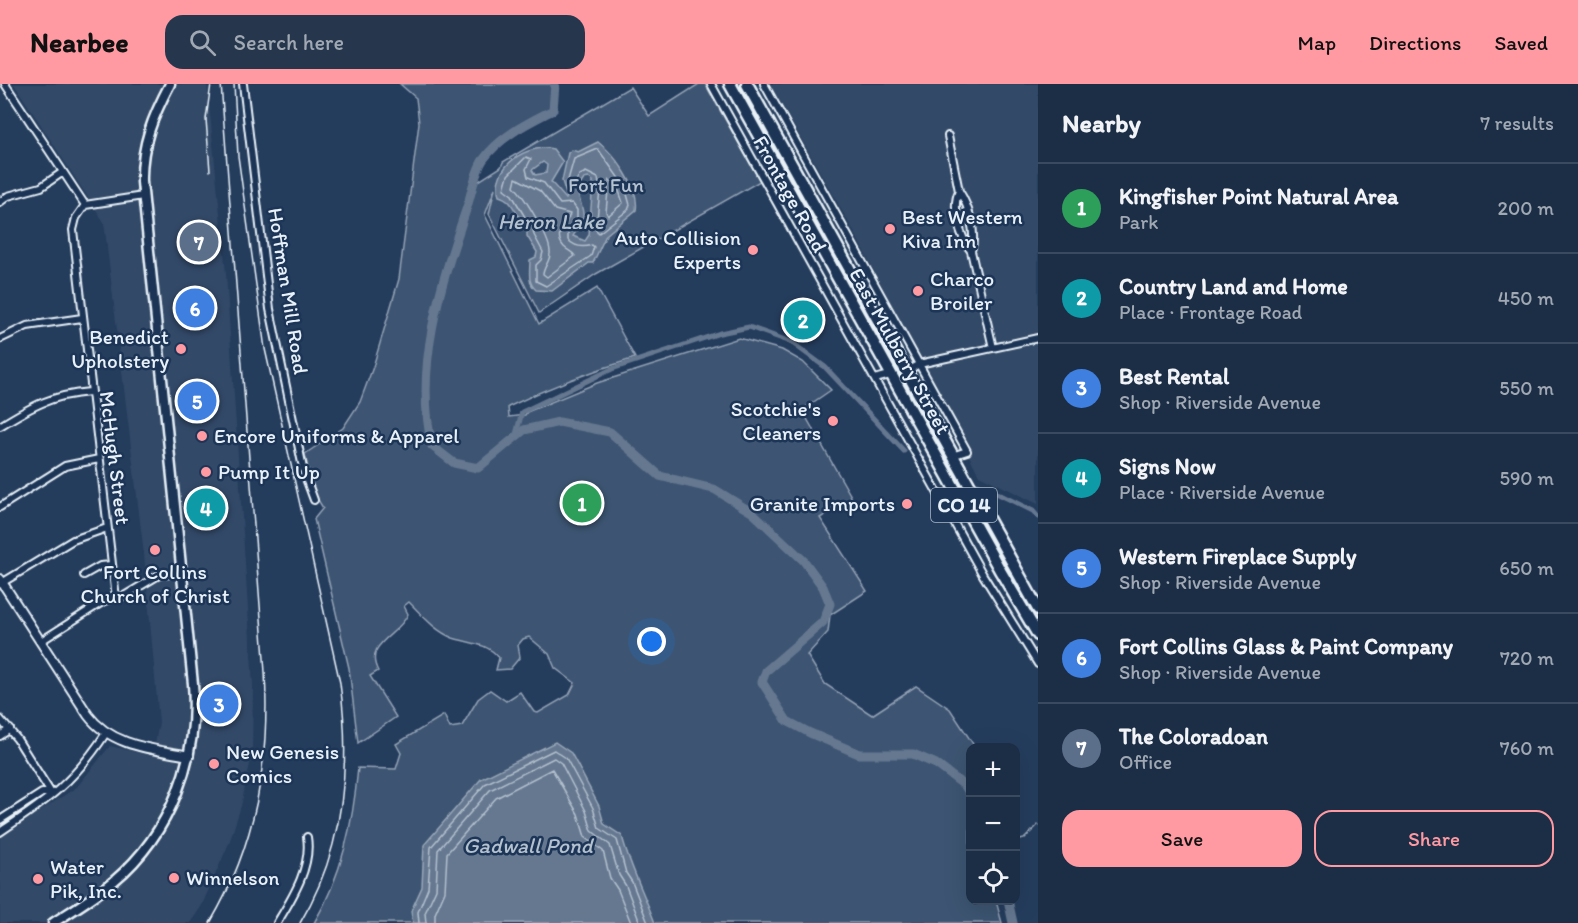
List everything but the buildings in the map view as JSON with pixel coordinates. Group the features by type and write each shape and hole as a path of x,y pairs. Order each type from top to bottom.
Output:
{"highway":[{"name":"East Mulberry Street","path":"730,84 890,375 1038,635"},
{"name":"East Mulberry Street","path":"747,84 1038,609"},
{"path":"853,307 896,368 906,372 909,395 953,475 980,533"}],"main road":[{"path":"53,923 109,885 144,851 169,812 189,756 193,733 194,693 143,196 142,162 146,139 153,117 170,84"}],"street":[{"name":"Hoffman Mill Road","path":"243,84 270,309 304,473 314,500"},
{"name":"Frontage Road","path":"711,84 988,583 1038,664"},
{"name":"Frontage Road","path":"764,84 968,451 952,456"},
{"path":"0,90 6,85 85,205 143,196"},
{"path":"948,136 959,191 965,199 974,241 971,251 993,348"},
{"path":"0,201 8,196 41,187 63,172"},
{"name":"McHugh Street","path":"85,205 76,218 73,237 116,598"},
{"path":"0,339 27,326 82,318"},
{"path":"906,372 919,364 1038,338"},
{"path":"874,380 890,375"},
{"path":"0,426 38,403 63,395 90,392"},
{"path":"0,507 65,466 99,459"},
{"path":"107,528 73,540 1,582 88,715 106,733 127,742 189,756"},
{"path":"84,575 100,566 112,565"},
{"path":"41,641 104,601 116,598 154,577 182,573"},
{"path":"0,719 10,729 51,793"},
{"path":"0,736 10,729"},
{"path":"0,832 47,802 51,793 82,769 106,733"},
{"path":"0,820 42,793 51,793"},
{"path":"277,923 303,870 309,850 307,837"}],"shaded area":[{"path":"14,84 207,84 226,274 253,685 252,754 241,806 229,843 201,907 190,923 0,923 0,837 77,787 110,746 153,756 159,722 144,554 104,222"},
{"path":"770,84 1038,84 1038,504 979,475 854,232"}],"green space":[{"name":"Fort Fun","path":"400,84 555,84 553,110 517,130 496,147 480,170 476,183 501,167 503,162 630,87 649,116 699,84 705,84 760,181 596,274 539,313 489,214 495,188 485,215 539,324 597,288 635,358 570,380 508,407 509,417 525,415 527,412 597,383 739,338 782,350 803,362 831,390 802,410 852,498 820,518 867,591 830,615 828,632 807,655 825,684 872,715 916,686 950,709 972,743 966,743 966,905 997,905 1002,923 314,923 332,887 345,848 358,768 396,769 401,753 396,744 444,715 450,728 462,726 478,699 490,690 506,701 520,692 534,712 538,713 569,695 575,683 555,668 549,654 529,637 523,639 518,645 520,657 510,669 496,670 499,658 495,653 484,646 446,635 409,602 404,606 408,614 404,622 384,640 375,653 378,671 370,676 396,717 358,743 349,668 314,519 323,508 312,490 305,454 343,428 360,402 373,367 399,279 419,123 416,98"}],"water":[{"name":"Heron Lake","path":"598,142 605,148 619,163 630,182 636,201 636,210 606,235 593,263 589,263 552,291 536,290 530,280 530,260 536,257 537,252 527,236 527,227 512,205 499,196 500,176 513,159 522,154 543,148 553,149 563,162 551,182 566,199 562,181 568,153 572,150 578,152","holes":["543,162 547,165 546,173 535,175 532,170","589,178 593,181 589,235 585,241 573,236 583,221 579,195 580,185 584,179"]},
{"name":"Gadwall Pond","path":"555,742 571,753 599,806 604,824 622,836 655,923 413,923 411,911 422,887 424,845 481,779"}],"waterway":[{"path":"555,84 553,110 515,131 490,151 483,160 475,179 432,328 426,387 427,416 432,446 454,463 478,468 524,430 559,422 610,432 660,476 714,489 753,513 804,561 823,587 830,604 823,622 766,671 762,682 787,721 859,754 913,754 936,764 966,788"},
{"path":"515,438 522,412 612,369 720,333 749,327 791,342 825,367 904,451"},
{"path":"978,484 1033,511 1038,517"},
{"path":"1020,840 1038,825"},
{"path":"1009,905 1013,923"}],"railway":[{"path":"210,171 206,119 211,84"},
{"path":"210,923 239,864 257,802 265,738 266,705 221,84"},
{"path":"234,84 238,156 265,349 340,683 343,714 344,776 335,837 315,895 300,923"}],"place":[{"name":"Best Western Kiva Inn","path":"890,229"},
{"name":"The Coloradoan","path":"199,242"},
{"name":"Auto Collision Experts","path":"753,250"},
{"name":"Charco Broiler","path":"918,291"},
{"name":"Fort Collins Glass & Paint Company","path":"195,308"},
{"name":"Country Land and Home","path":"803,320"},
{"name":"Benedict Upholstery","path":"181,349"},
{"name":"Western Fireplace Supply","path":"197,401"},
{"name":"Scotchie's Cleaners","path":"833,421"},
{"name":"Encore Uniforms & Apparel","path":"202,436"},
{"name":"Pump It Up","path":"206,472"},
{"name":"Kingfisher Point Natural Area","path":"582,503"},
{"name":"Granite Imports","path":"907,504"},
{"name":"Signs Now","path":"206,508"},
{"name":"Fort Collins Church of Christ","path":"155,550"},
{"name":"Best Rental","path":"219,704"},
{"name":"New Genesis Comics","path":"214,764"},
{"name":"Winnelson","path":"174,878"},
{"name":"Water Pik, Inc.","path":"38,879"}]}
